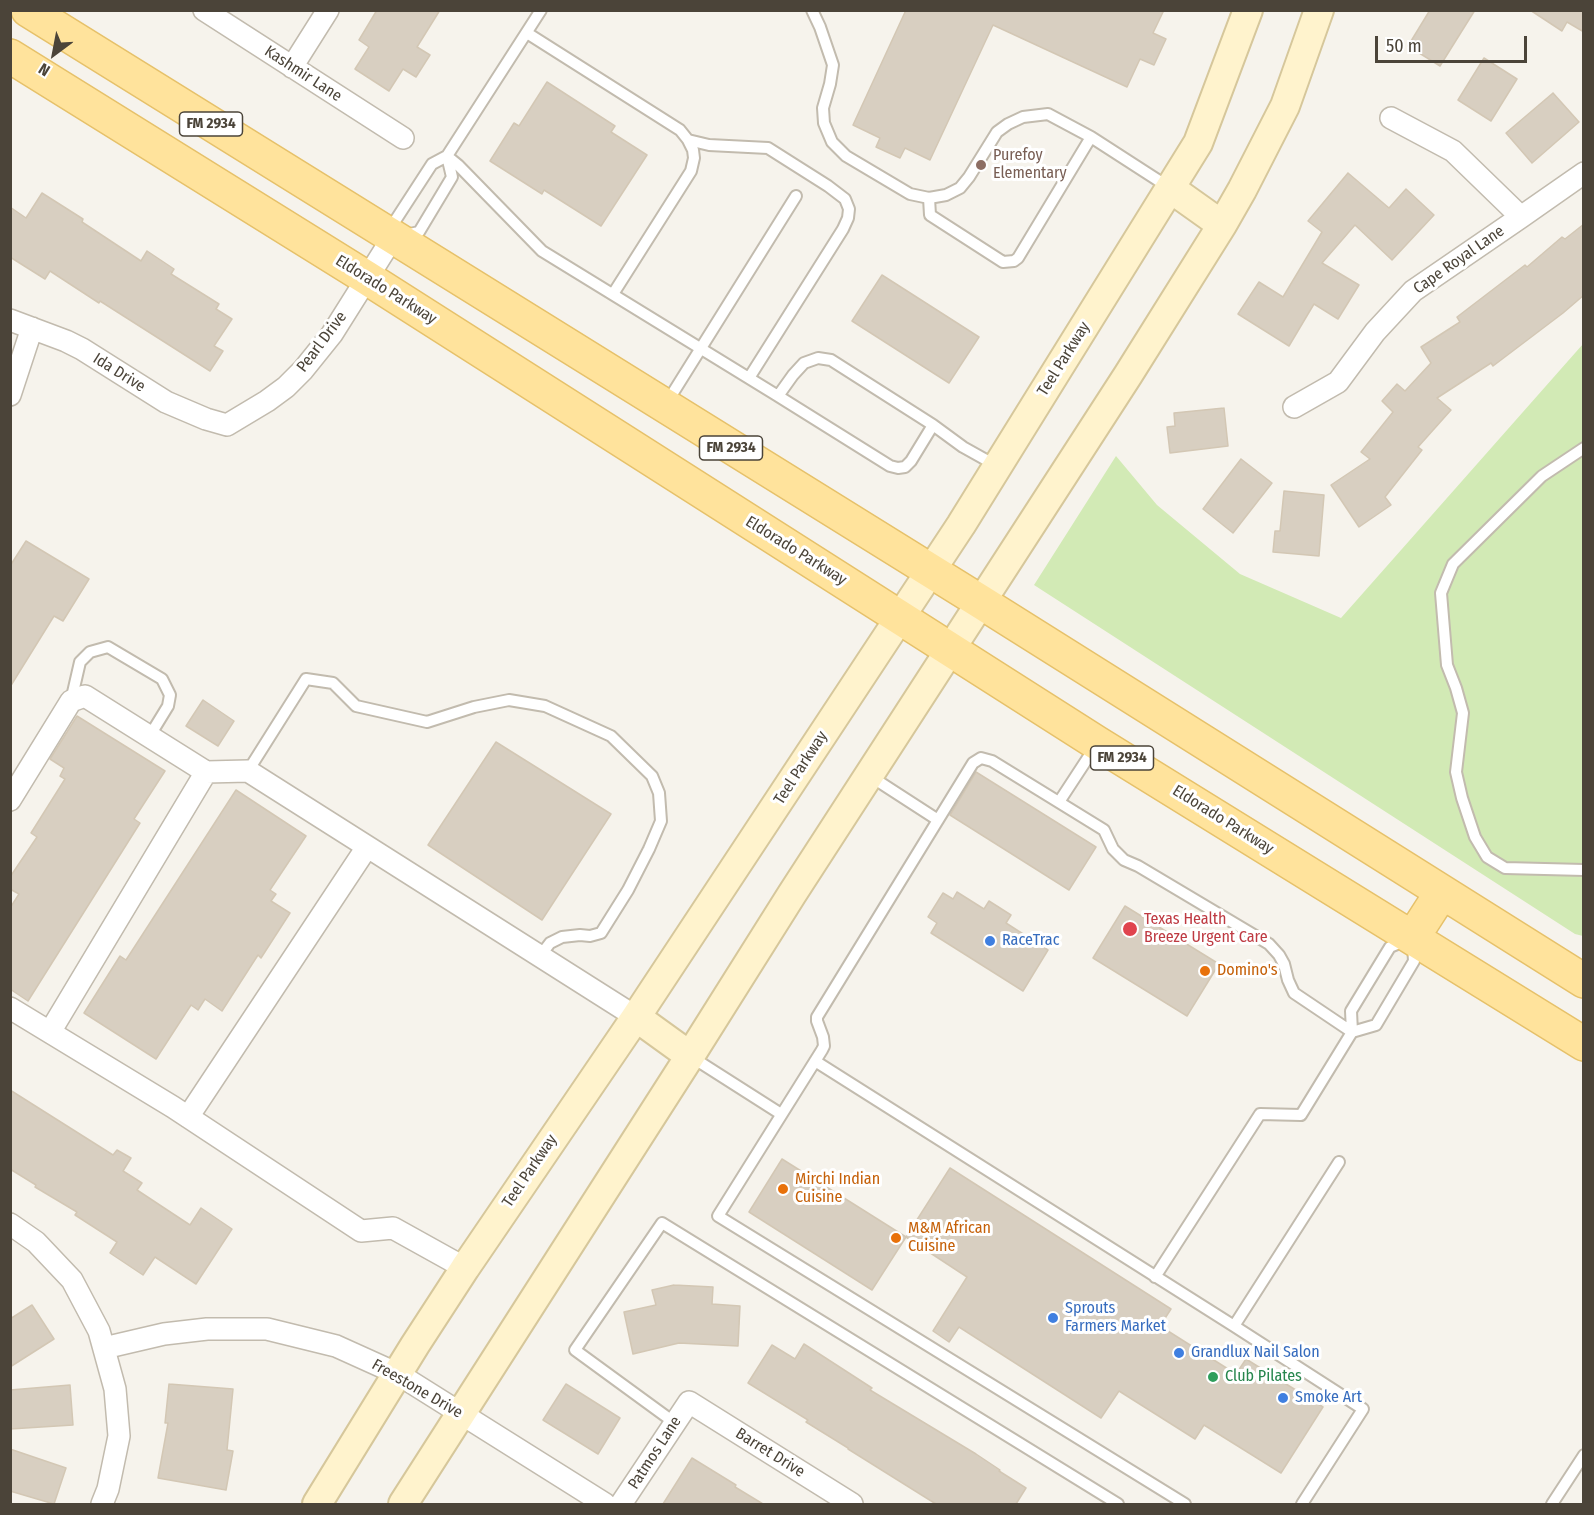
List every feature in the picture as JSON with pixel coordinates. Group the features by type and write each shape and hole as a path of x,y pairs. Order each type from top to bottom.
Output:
{"main road":[{"name":"FM 2934","path":"28,10 981,602 1584,981"},
{"name":"Teel Parkway","path":"317,1504 465,1268 636,1017 998,466 1198,143 1248,10"},
{"path":"404,1504 1222,225 1285,106 1319,10"},
{"name":"Eldorado Parkway","path":"10,56 368,278 1098,743 1584,1044"},
{"path":"1170,188 1222,225"},
{"path":"1413,937 1442,892"},
{"path":"636,1017 690,1056"}],"street":[{"name":"Kashmir Lane","path":"204,10 403,138"},
{"path":"292,67 328,10"},
{"path":"1391,118 1454,151 1521,217"},
{"name":"Cape Royal Lane","path":"1294,407 1338,382 1375,332 1413,291 1584,173"},
{"name":"Pearl Drive","path":"227,425 267,401 303,370 332,334 393,237"},
{"name":"Ida Drive","path":"10,320 82,350 166,402 227,425"},
{"path":"10,395 32,328"},
{"path":"10,800 72,701 85,696 206,772 248,771 636,1017"},
{"path":"50,1032 206,772"},
{"path":"188,1118 367,847"},
{"path":"10,1008 188,1118 361,1231 393,1228 465,1268"},
{"path":"10,1224 36,1242 72,1280 99,1331 115,1389 119,1436 108,1489 102,1504"},
{"name":"Freestone Drive","path":"104,1348 164,1334 207,1329 267,1329 336,1346 398,1374 605,1504"},
{"name":"Patmos Lane","path":"621,1504 689,1402"},
{"name":"Barret Drive","path":"689,1402 852,1504"}],"lane":[{"path":"447,156 452,177 419,232 393,237 395,221 432,164 447,156 541,10"},
{"path":"812,10 833,65 823,108 824,123 832,142 846,156 910,194 929,198 946,195 960,188 998,132 1023,117 1048,114 1091,137 1170,188"},
{"path":"527,33 680,130 693,150 691,171 613,294"},
{"path":"929,198 930,215 1003,262 1014,261 1018,258 1091,137"},
{"path":"688,140 709,145 768,148 828,186 844,199 849,209 843,230 749,378"},
{"path":"447,156 542,251 890,466 905,467 933,425"},
{"path":"665,406 796,196"},
{"path":"778,396 792,375 804,363 819,358 831,360 933,425 963,447 998,466"},
{"path":"1584,448 1542,476 1453,564 1441,593 1447,665 1462,713 1456,772 1475,837 1487,857 1505,868 1584,870"},
{"path":"72,701 80,662 90,652 108,647 162,679 170,695 168,706 149,737"},
{"path":"248,771 306,679 333,683 356,706 427,722 474,707 509,700 545,706 611,736 652,776 660,793 661,821 628,890 601,933 590,936 562,937 550,943 540,956"},
{"path":"1059,802 1098,743"},
{"path":"1155,1276 1260,1114 1301,1114 1352,1032 1351,1011 1390,947 1413,937 1414,962 1376,1025 1352,1032 1293,993 1282,960 1269,944 1138,866 1124,860 1113,849 1104,830 992,761 981,758 973,763 817,1017 824,1046 718,1216 1185,1504"},
{"path":"870,776 938,820"},
{"path":"690,1056 781,1114"},
{"path":"815,1061 1363,1409 1302,1504"},
{"path":"1234,1326 1339,1162"},
{"path":"675,1423 575,1350 662,1223 1118,1504"},
{"path":"1552,1504 1584,1455"}],"green space":[{"path":"1583,344 1583,936 1575,934 1034,585 1116,456 1157,505 1240,574 1341,618"}],"building":[{"path":"377,10 440,10 417,47 430,55 416,77 403,69 389,91 355,69 369,47 359,40"},
{"path":"906,10 1164,10 1153,33 1166,39 1154,65 1140,59 1127,87 993,25 930,160 905,148 900,158 876,147 880,138 853,125"},
{"path":"1430,10 1475,10 1440,66 1408,46"},
{"path":"1530,10 1584,10 1584,32 1567,22 1562,31"},
{"path":"1484,58 1517,79 1491,121 1458,100"},
{"path":"547,82 615,126 611,132 647,155 601,226 544,190 542,194 490,161 514,123 519,126"},
{"path":"1553,93 1579,122 1532,163 1506,133"},
{"path":"1348,173 1389,208 1406,189 1434,215 1392,260 1355,225 1322,263 1359,285 1338,319 1314,304 1289,346 1238,314 1259,282 1283,297 1322,232 1308,221"},
{"path":"42,193 141,261 147,251 174,269 171,274 219,304 216,309 232,319 214,346 223,351 210,371 50,271 45,279 10,257 10,207 26,218"},
{"path":"1584,224 1584,295 1493,366 1491,363 1437,398 1451,410 1418,447 1422,450 1385,497 1391,505 1359,527 1331,485 1370,459 1361,452 1393,412 1382,401 1397,384 1405,391 1431,363 1421,347 1460,322 1457,317 1525,265 1527,267 1562,237 1565,239"},
{"path":"882,275 979,337 949,383 852,321"},
{"path":"1224,408 1228,446 1170,453 1167,427 1175,426 1174,413"},
{"path":"1241,459 1272,483 1233,533 1203,509"},
{"path":"1284,491 1324,495 1319,556 1273,552 1275,531 1280,531"},
{"path":"26,541 89,579 63,621 54,616 10,687 10,566"},
{"path":"203,700 234,721 218,746 186,726"},
{"path":"77,716 165,771 134,819 140,823 28,1001 10,989 10,908 19,894 10,889 10,877 37,837 31,833 65,779 60,776 64,768 50,759"},
{"path":"496,742 611,814 542,920 428,845"},
{"name":"RaceTrac","path":"976,772 1096,847 1069,890 950,815"},
{"path":"236,790 306,836 270,890 276,894 271,901 290,913 261,958 258,955 222,1011 205,999 198,1010 191,1005 156,1059 84,1013 120,956 126,960"},
{"name":"RaceTrac","path":"957,892 984,909 989,901 1011,915 1006,923 1048,950 1023,991 931,933 937,923 928,917 943,893 953,899"},
{"path":"1125,906 1219,964 1187,1016 1093,958"},
{"path":"10,1090 113,1155 117,1150 131,1158 123,1171 142,1183 137,1190 190,1225 201,1208 232,1229 196,1284 155,1257 143,1275 110,1253 117,1242 75,1215 77,1212 10,1169"},
{"path":"782,1159 906,1237 872,1290 749,1212"},
{"path":"950,1168 1171,1309 1160,1326 1236,1374 1246,1359 1323,1407 1281,1473 1204,1425 1195,1439 1119,1391 1101,1418 959,1327 949,1342 933,1331 967,1277 906,1237"},
{"path":"674,1285 713,1287 712,1304 740,1306 738,1346 679,1343 633,1354 624,1312 656,1305 652,1290"},
{"path":"32,1305 54,1339 10,1367 10,1319"},
{"path":"804,1344 872,1388 870,1390 976,1454 1026,1488 1016,1504 936,1504 748,1383 772,1345 795,1359"},
{"path":"169,1384 233,1389 227,1450 233,1451 226,1490 158,1478 168,1423 165,1423"},
{"path":"566,1384 620,1418 598,1454 543,1420"},
{"path":"70,1385 73,1425 10,1429 10,1390"},
{"path":"10,1449 66,1468 54,1504 10,1491"},
{"path":"692,1458 736,1485 735,1487 763,1504 663,1504"}],"place":[{"name":"Purefoy Elementary","path":"981,165"},
{"name":"Texas Health Breeze Urgent Care","path":"1130,929"},
{"name":"RaceTrac","path":"990,941"},
{"name":"Domino's","path":"1205,971"},
{"name":"Mirchi Indian Cuisine","path":"783,1189"},
{"name":"M&M African Cuisine","path":"896,1238"},
{"name":"Sprouts Farmers Market","path":"1053,1318"},
{"name":"Grandlux Nail Salon","path":"1179,1353"},
{"name":"Club Pilates","path":"1213,1377"},
{"name":"Smoke Art","path":"1283,1398"}]}
